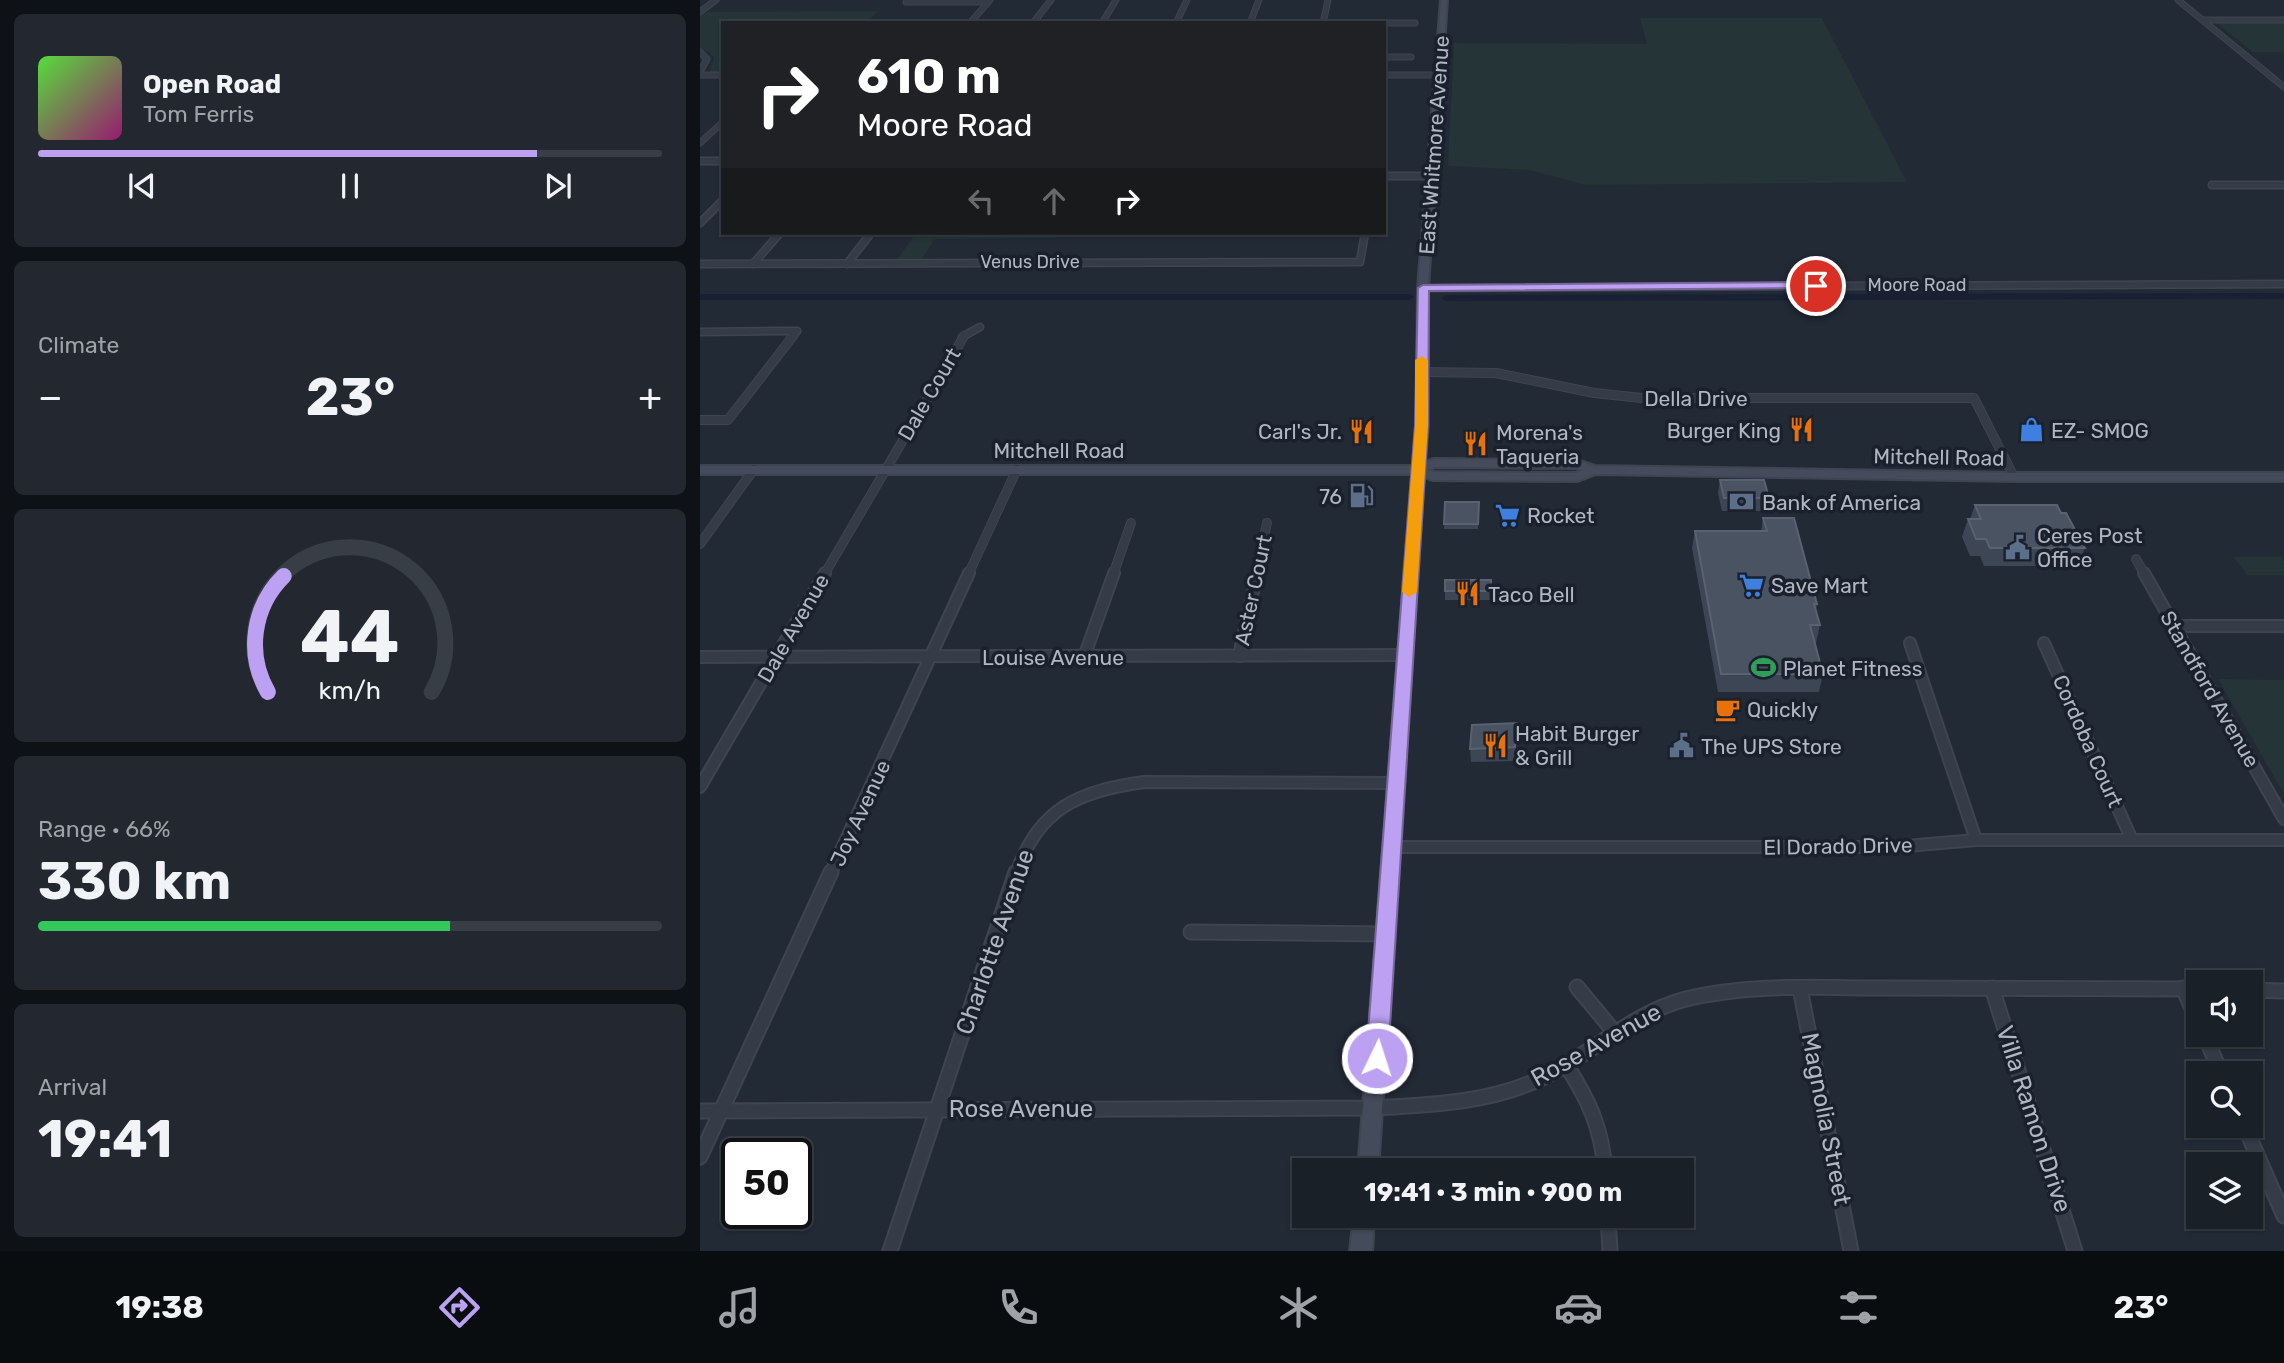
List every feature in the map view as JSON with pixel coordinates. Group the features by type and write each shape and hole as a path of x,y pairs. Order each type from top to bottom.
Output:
{"main road":[{"name":"East Whitmore Avenue","path":"1369,1158 1422,425 1423,288 1444,0"},
{"name":"Mitchell Road","path":"700,470 1418,470 1434,463 1446,463 1577,464 1594,470 2014,477 2284,477"},
{"path":"1361,1251 1363,1228"}],"street":[{"path":"700,12 716,0"},
{"path":"1035,21 1051,0"},
{"path":"1103,21 1116,0"},
{"path":"1177,21 1187,0"},
{"path":"1251,21 1259,0"},
{"path":"1323,21 1328,0"},
{"path":"2178,0 2284,87"},
{"path":"906,2 989,1"},
{"path":"972,21 989,1"},
{"path":"700,4 710,4"},
{"path":"2202,20 2284,20"},
{"path":"1386,23 1415,23"},
{"path":"700,52 707,59 700,74 721,75"},
{"path":"1386,57 1411,57"},
{"path":"1386,75 1439,75"},
{"path":"700,143 721,124"},
{"path":"700,160 721,160"},
{"path":"1386,176 1431,176"},
{"path":"2213,185 2284,185"},
{"path":"700,223 721,202"},
{"path":"753,264 778,235"},
{"path":"847,264 869,235"},
{"name":"Venus Drive","path":"700,264 1360,261 1365,235"},
{"name":"Moore Road","path":"1423,288 2284,284"},
{"name":"Dale Court","path":"886,469 962,337 980,327"},
{"path":"700,332 797,331 728,420 700,420"},
{"name":"Della Drive","path":"1421,372 1496,373 1594,393 1642,398 1974,398 2014,477"},
{"path":"700,544 754,469"},
{"name":"Dale Avenue","path":"700,787 886,469"},
{"name":"Joy Avenue","path":"700,1157 1017,469"},
{"path":"1084,657 1131,523"},
{"name":"Aster Court","path":"1239,656 1267,523"},
{"name":"Standford Avenue","path":"2136,559 2284,819"},
{"path":"2174,626 2284,626"},
{"path":"1910,643 1976,841"},
{"name":"Cordoba Court","path":"2044,643 2132,840"},
{"name":"Louise Avenue","path":"700,657 1405,655"},
{"name":"Charlotte Avenue","path":"890,1251 1021,859 1036,831 1061,806 1070,800 1108,787 1144,782 1396,783"},
{"name":"El Dorado Drive","path":"1392,847 1895,847 1976,841 2284,840"},
{"path":"1191,932 1386,934"},
{"path":"1577,987 1616,1034"},
{"name":"Rose Avenue","path":"700,1111 1373,1108 1461,1101 1528,1084 1566,1065 1648,1013 1707,994 1736,990 1800,988 2186,988"},
{"name":"Magnolia Street","path":"1800,988 1851,1251"},
{"name":"Villa Ramon Drive","path":"1992,988 2075,1251"},
{"path":"2183,988 2186,995"},
{"path":"2263,990 2284,991"},
{"path":"1566,1065 1596,1112 1602,1133 1604,1158"},
{"path":"2250,1138 2284,1216"},
{"path":"1609,1228 1610,1251"}],"shaded area":[{"path":"878,11 868,21 721,21 721,73 709,72 714,58 700,48 700,17 707,12"},
{"path":"1640,18 1822,18 1907,182 1586,185 1530,170 1448,166 1454,43 1647,44"},
{"path":"2213,20 2284,20 2284,52 2253,52"},
{"path":"915,235 1058,235 1056,238 935,239 921,260 896,261"},
{"path":"2234,557 2281,557 2284,561 2284,575 2247,575"},
{"path":"2218,679 2284,680 2284,794"}],"building":[{"path":"1720,480 1764,480 1769,498 1724,498"},
{"path":"1445,502 1479,502 1478,524 1444,524"},
{"path":"1975,505 2057,505 2061,513 2066,513 2085,548 1990,548 1986,539 1976,539 1968,519 1981,519"},
{"path":"1763,518 1794,518 1817,604 1814,604 1820,625 1810,625 1823,674 1721,674 1695,531 1767,531"},
{"path":"1445,580 1491,580 1491,591 1445,591"},
{"path":"1517,723 1515,747 1470,749 1472,725"}],"waterway":[{"path":"1446,298 2284,296"},
{"path":"700,297 1409,297"}],"slow traffic":[{"path":"1409,592 1422,425 1422,360"}],"place":[{"name":"Burger King","path":"1801,430"},
{"name":"EZ- SMOG","path":"2031,430"},
{"name":"Carl's Jr.","path":"1362,431"},
{"name":"Morena's Taqueria","path":"1476,444"},
{"name":"76","path":"1362,496"},
{"name":"Bank of America","path":"1742,502"},
{"name":"Rocket","path":"1507,515"},
{"name":"Ceres Post Office","path":"2017,547"},
{"name":"Save Mart","path":"1751,585"},
{"name":"Taco Bell","path":"1468,594"},
{"name":"Planet Fitness","path":"1763,668"},
{"name":"Quickly","path":"1727,709"},
{"name":"Habit Burger & Grill","path":"1495,745"},
{"name":"The UPS Store","path":"1681,746"}],"route":[{"path":"1377,1058 1422,425 1423,288 1816,286"}]}
